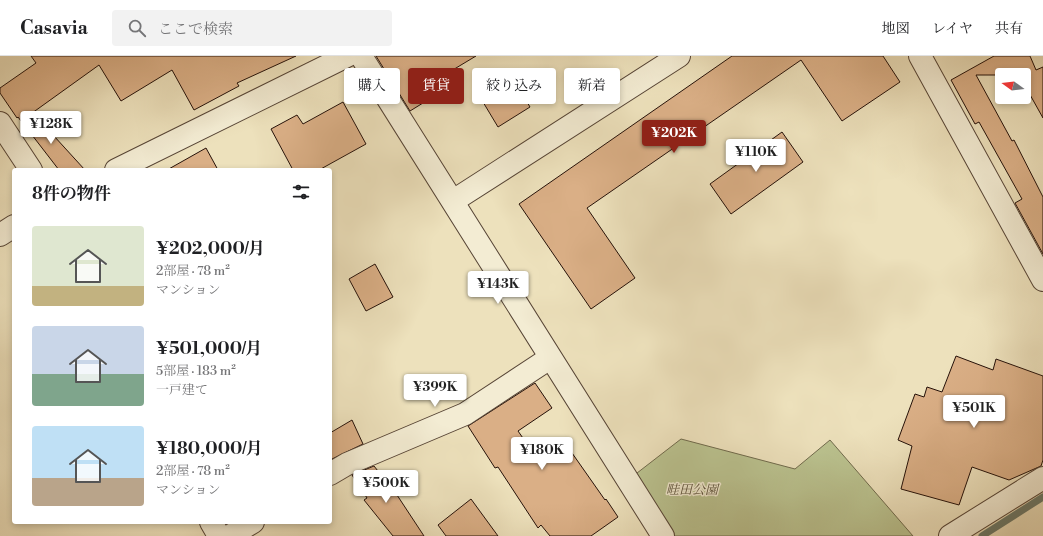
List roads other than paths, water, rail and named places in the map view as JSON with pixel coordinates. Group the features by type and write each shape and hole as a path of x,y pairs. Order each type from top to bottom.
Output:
{"street":[{"path":"120,168 347,56"},
{"path":"361,56 663,536"},
{"path":"453,201 679,56"},
{"path":"920,56 1043,280"},
{"path":"0,123 30,168"},
{"path":"0,234 12,227"},
{"path":"332,473 347,464 465,414 550,358"},
{"path":"950,536 1043,478"},
{"path":"217,532 246,524"}],"waterway":[{"path":"982,536 1043,497"}],"park label":[{"name":"畦田公園","path":"692,490"}]}
